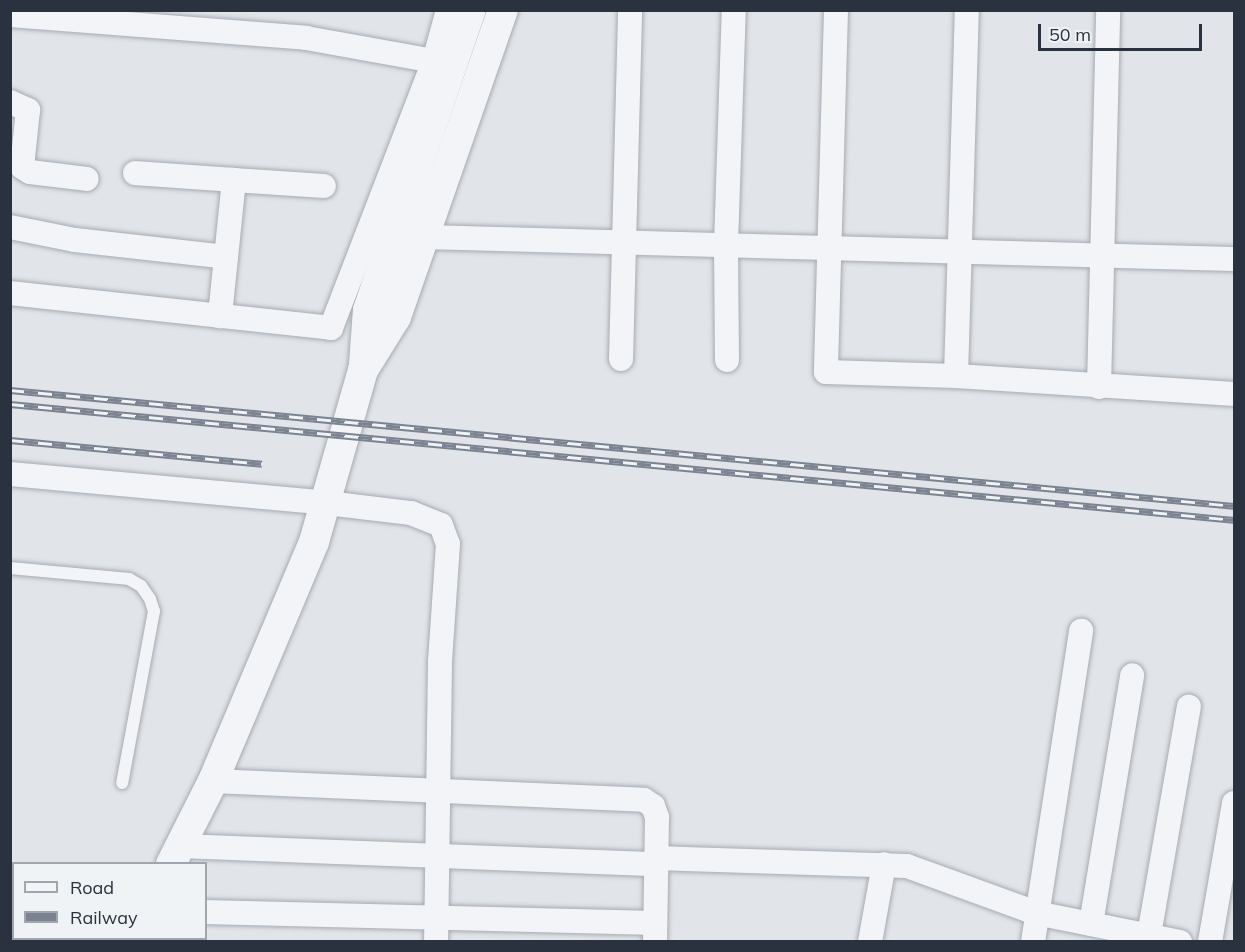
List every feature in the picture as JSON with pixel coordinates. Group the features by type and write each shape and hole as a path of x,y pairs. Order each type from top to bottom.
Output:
{"street":[{"path":"10,293 331,328 434,61 448,10"},
{"path":"363,370 368,310 471,10"},
{"path":"503,10 396,317 363,370 346,421 327,503 213,780 175,855 437,856 884,864 907,866 1036,913 1180,942"},
{"path":"621,359 630,10"},
{"path":"727,360 726,245 734,10"},
{"path":"836,10 826,372 956,376 1234,394"},
{"path":"956,376 967,10"},
{"path":"1099,387 1108,10"},
{"path":"10,15 306,38 434,61"},
{"path":"10,102 28,110 22,167 30,172 87,179"},
{"path":"135,173 324,186"},
{"path":"220,316 234,180"},
{"path":"10,227 75,240 226,257"},
{"path":"424,237 1234,258"},
{"path":"10,474 327,503 411,513 441,525 448,544 438,791 436,942"},
{"path":"1033,942 1081,631"},
{"path":"1091,924 1132,675"},
{"path":"1149,935 1189,706"},
{"path":"207,912 436,915 655,932 657,817 653,806 644,800 213,780"},
{"path":"1210,942 1230,852 1234,803"},
{"path":"870,942 884,864"}],"lane":[{"path":"10,568 129,579 141,586 150,599 154,611 123,783"}],"railway":[{"path":"10,390 1234,506"},
{"path":"10,404 1234,520"},
{"path":"10,440 262,464"}]}
